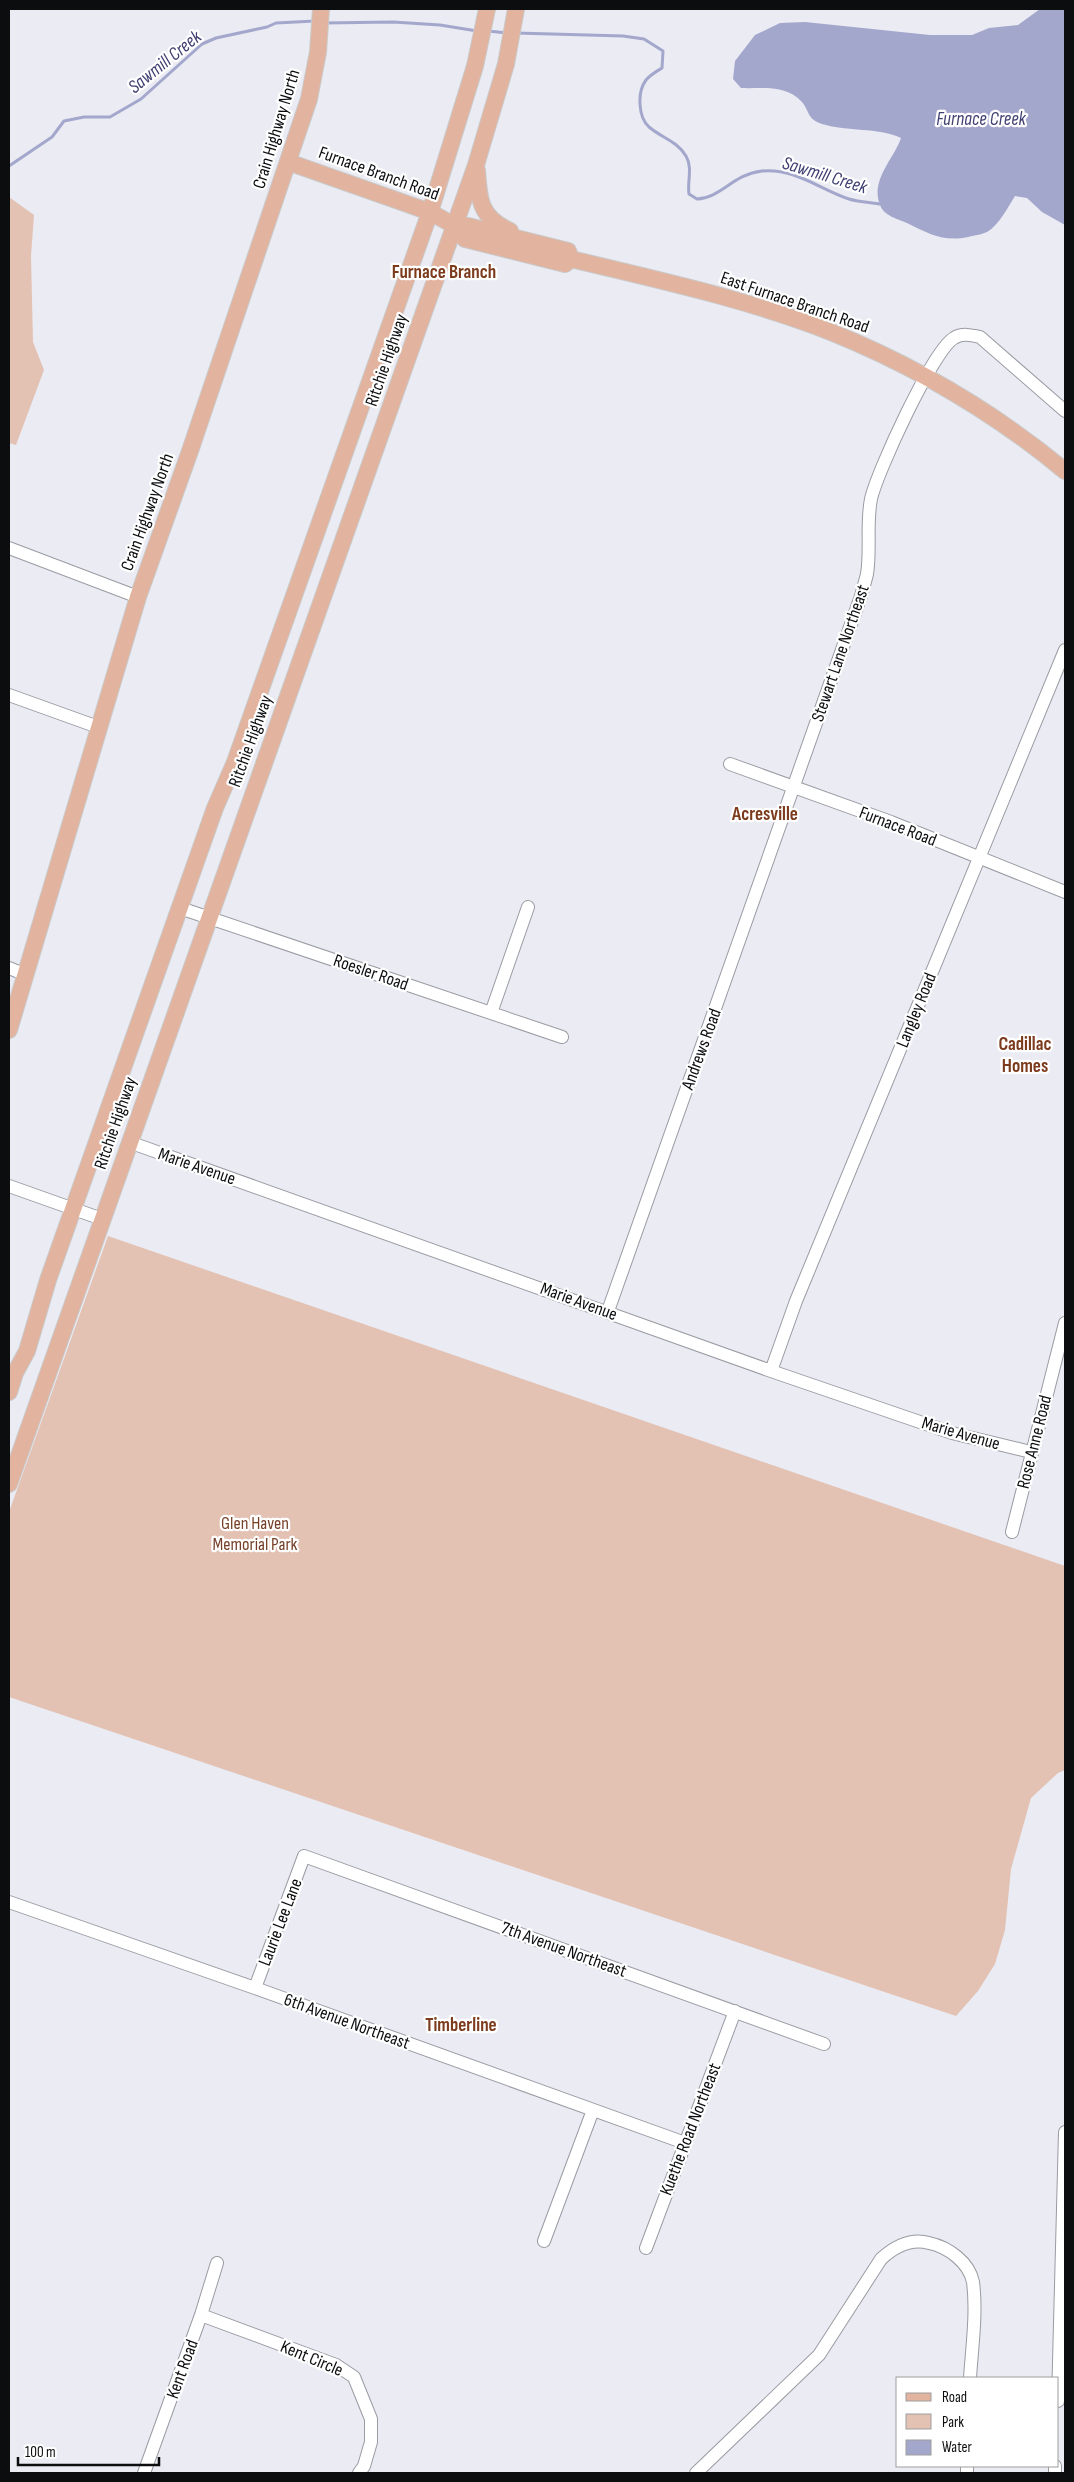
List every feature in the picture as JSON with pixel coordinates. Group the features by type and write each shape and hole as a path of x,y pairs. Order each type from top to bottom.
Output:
{"main road":[{"name":"Crain Highway North","path":"9,1030 138,597 194,442 309,99 319,43 321,9"},
{"name":"Ritchie Highway","path":"9,1392 15,1373 26,1351 73,1209 214,808 238,752 430,212 465,100 485,16"},
{"name":"Ritchie Highway","path":"9,1484 455,226 499,90 513,25"},
{"name":"Furnace Branch Road","path":"288,162 430,212 455,226"},
{"path":"476,165 480,198 491,220 546,246"},
{"name":"East Furnace Branch Road","path":"455,226 468,226 568,252 571,259"},
{"name":"East Furnace Branch Road","path":"455,226 465,239 565,264 571,259"},
{"name":"East Furnace Branch Road","path":"571,259 680,286 787,316 861,345 926,377 1008,427 1065,471"}],"street":[{"name":"Stewart Lane Northeast","path":"794,788 863,589 867,574 868,520 877,479 926,377 945,345 955,337 967,334 980,337 1065,411"},
{"path":"9,548 138,597"},
{"name":"Langley Road","path":"771,1371 796,1302 1065,650"},
{"path":"9,695 98,727"},
{"name":"Furnace Road","path":"730,764 891,822 1065,892"},
{"name":"Andrews Road","path":"608,1311 794,788"},
{"path":"491,1013 528,907"},
{"name":"Roesler Road","path":"180,908 562,1037"},
{"path":"9,968 26,975"},
{"name":"Marie Avenue","path":"129,1142 608,1311 771,1371 952,1433 1031,1452"},
{"path":"9,1186 102,1220"},
{"name":"Rose Anne Road","path":"1012,1532 1065,1323"},
{"name":"Laurie Lee Lane","path":"255,1988 304,1856"},
{"name":"7th Avenue Northeast","path":"304,1856 824,2044"},
{"name":"6th Avenue Northeast","path":"9,1902 255,1988 685,2143"},
{"name":"Kuethe Road Northeast","path":"646,2248 735,2011"},
{"path":"544,2241 593,2110"},
{"path":"1059,2377 1065,2132"},
{"path":"696,2473 820,2355 865,2283 892,2249 917,2242 942,2247 959,2258 972,2281 970,2377"},
{"name":"Kent Road","path":"144,2473 202,2315 217,2263"},
{"name":"Kent Circle","path":"202,2315 336,2364 354,2377 371,2419 371,2442 364,2466 359,2473"}],"green space":[{"path":"9,197 34,215 31,256 33,342 44,370 16,445 9,443"},
{"name":"Glen Haven Memorial Park","path":"108,1236 1065,1566 1065,1770 1058,1773 1031,1798 1011,1869 1005,1930 995,1964 978,1991 956,2016 9,1697 9,1512"}],"water":[{"name":"Furnace Creek","path":"1040,9 1065,9 1065,225 1042,212 1027,198 1015,196 991,229 985,233 963,238 939,237 892,217 880,205 878,187 880,178 901,138 882,132 822,124 814,120 802,102 788,92 773,89 741,88 733,79 735,61 755,35 780,23 805,22 930,35 972,35 989,28 1018,25"}],"waterway":[{"name":"Sawmill Creek","path":"9,166 52,137 64,121 84,117 110,117 141,99 202,44 216,38 267,27 276,23 315,21"},
{"name":"Sawmill Creek","path":"324,23 393,22 440,25 477,31"},
{"name":"Sawmill Creek","path":"488,31 507,33"},
{"name":"Sawmill Creek","path":"516,33 623,36 644,39 663,51 662,68 649,76 643,85 640,98 641,111 645,123 674,143 686,156 689,165 689,194 697,199 713,195 743,176 762,171 774,171 807,180 849,199 879,204"}],"district":[{"name":"Furnace Branch","path":"444,271"},
{"name":"Acresville","path":"765,813"},
{"name":"Cadillac Homes","path":"1025,1054"},
{"name":"Timberline","path":"461,2024"}]}
